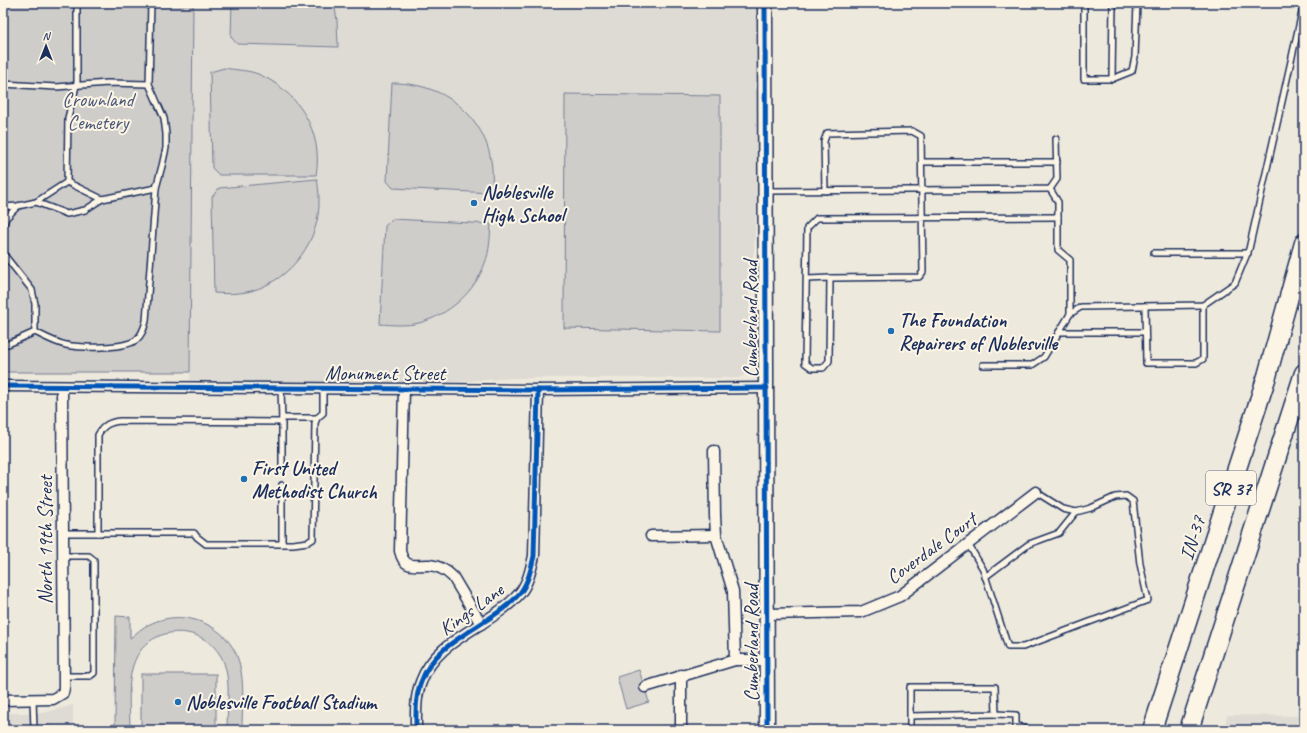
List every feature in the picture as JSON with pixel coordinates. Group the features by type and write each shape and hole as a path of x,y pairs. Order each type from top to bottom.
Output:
{"highway":[{"name":"IN-37","path":"1152,730 1262,391 1304,243"},
{"name":"SR 37","path":"1189,730 1304,373"}],"street":[{"name":"Cumberland Road","path":"765,3 767,730"},
{"name":"Monument Street","path":"3,386 538,390 767,388"},
{"name":"North 19th Street","path":"33,700 54,699 62,693 64,688 62,387"},
{"path":"404,389 400,551 402,558 411,566 430,565 448,572 453,577 481,624"},
{"name":"Kings Lane","path":"416,730 416,705 418,693 421,681 428,668 447,646 505,607 520,592 528,579 532,568 534,556 538,390"},
{"path":"714,451 716,535 733,591 735,660"},
{"name":"Coverdale Court","path":"767,614 861,612 900,596 1036,492"},
{"path":"652,536 716,535"},
{"path":"645,687 735,660 767,660"},
{"path":"681,675 681,730"},
{"path":"3,700 33,700"}],"lane":[{"path":"67,182 68,118 78,72 77,3"},
{"path":"3,344 8,344 35,332 65,345 87,347 123,346 135,340 143,331 146,322 152,224 156,188 164,154 166,134 164,118 149,84 151,3"},
{"path":"1084,3 1084,79 1112,79 1132,71 1135,57 1137,3"},
{"path":"1112,79 1113,3"},
{"path":"983,365 1032,365 1044,357 1070,314 1081,307 1203,305 1235,282 1248,253 1302,12 1302,3"},
{"path":"3,84 56,87 75,87 108,83 149,84"},
{"path":"807,279 919,277 923,272 921,136 912,131 827,133 824,141 825,191"},
{"path":"1050,190 1057,179 1056,139"},
{"path":"922,162 1056,162"},
{"path":"67,182 102,199"},
{"path":"3,207 18,206 36,202 67,182"},
{"path":"36,202 68,214 85,210 102,199 156,188"},
{"path":"766,191 1050,190"},
{"path":"1050,190 1058,202 1058,250 1070,260 1070,314"},
{"path":"3,226 6,218 18,206"},
{"path":"830,278 829,361 823,368 812,368 805,363 807,228 817,218 1058,217"},
{"path":"3,250 5,256 32,290 35,304 35,332"},
{"path":"1154,253 1248,253"},
{"path":"1145,306 1146,363 1196,363 1203,359 1203,305"},
{"path":"1059,332 1146,332"},
{"path":"281,388 282,469"},
{"path":"63,533 194,533 206,544 282,544 308,542 313,539 315,423 317,418 323,413 323,388"},
{"path":"98,533 98,435 100,430 107,423 120,420 282,420 317,418"},
{"path":"282,485 282,544"},
{"path":"968,544 983,569 1008,647 1023,646 1148,600 1140,564 1132,501 1126,496 1115,496 1091,508 1076,512 1063,509 1036,492"},
{"path":"986,577 1029,544 1059,533 1076,512"},
{"path":"64,556 89,556 94,560 94,674 90,676 64,676"},
{"path":"910,730 910,687 995,687 996,714"},
{"path":"33,700 34,729"},
{"path":"910,716 1016,715 1016,727 1027,730"},
{"path":"12,730 48,730"}],"shaded area":[{"name":"Noblesville High School","path":"193,3 757,3 758,188 754,250 749,293 751,366 749,372 739,378 515,378 435,383 190,382"},
{"path":"73,705 73,730 3,730 3,713 43,713"},
{"path":"1227,715 1298,716 1296,730 1224,730"}],"green space":[{"name":"Crownland Cemetery","path":"3,3 193,3 190,372 3,372"},
{"path":"232,3 334,3 337,20 338,47 237,44 231,37"},
{"path":"224,68 258,74 285,90 296,102 305,114 316,143 316,175 219,175 212,168 210,72"},
{"path":"392,83 414,85 435,91 453,101 468,114 480,131 488,150 492,170 491,193 393,188 387,181"},
{"path":"565,94 720,96 720,331 564,328"},
{"path":"317,179 319,198 315,229 301,256 291,268 279,278 265,286 251,291 232,294 214,293 212,197 219,188"},
{"path":"392,219 491,224 490,244 487,258 481,274 468,293 460,301 441,314 419,323 405,325 380,324 385,226"},
{"path":"116,616 130,617 130,638 142,628 150,624 163,619 177,618 190,619 204,623 215,629 226,638 234,649 241,670 243,687 242,730 227,730 228,696 226,670 217,650 207,641 195,635 182,632 168,633 155,638 144,646 136,658 131,675 129,703 130,730 115,730"},
{"path":"639,670 649,702 626,709 617,677"},
{"name":"Noblesville Football Stadium","path":"141,674 216,674 216,730 141,730"}],"cycle path":[{"path":"765,3 767,730"},
{"path":"3,386 538,390 767,388"},
{"path":"416,730 416,706 418,694 421,682 429,667 439,654 452,643 508,605 520,593 529,576 534,556 538,390"}],"place":[{"name":"Noblesville High School","path":"474,203"},
{"name":"The Foundation Repairers of Noblesville","path":"891,331"},
{"name":"First United Methodist Church","path":"244,479"},
{"name":"Noblesville Football Stadium","path":"178,702"}]}
